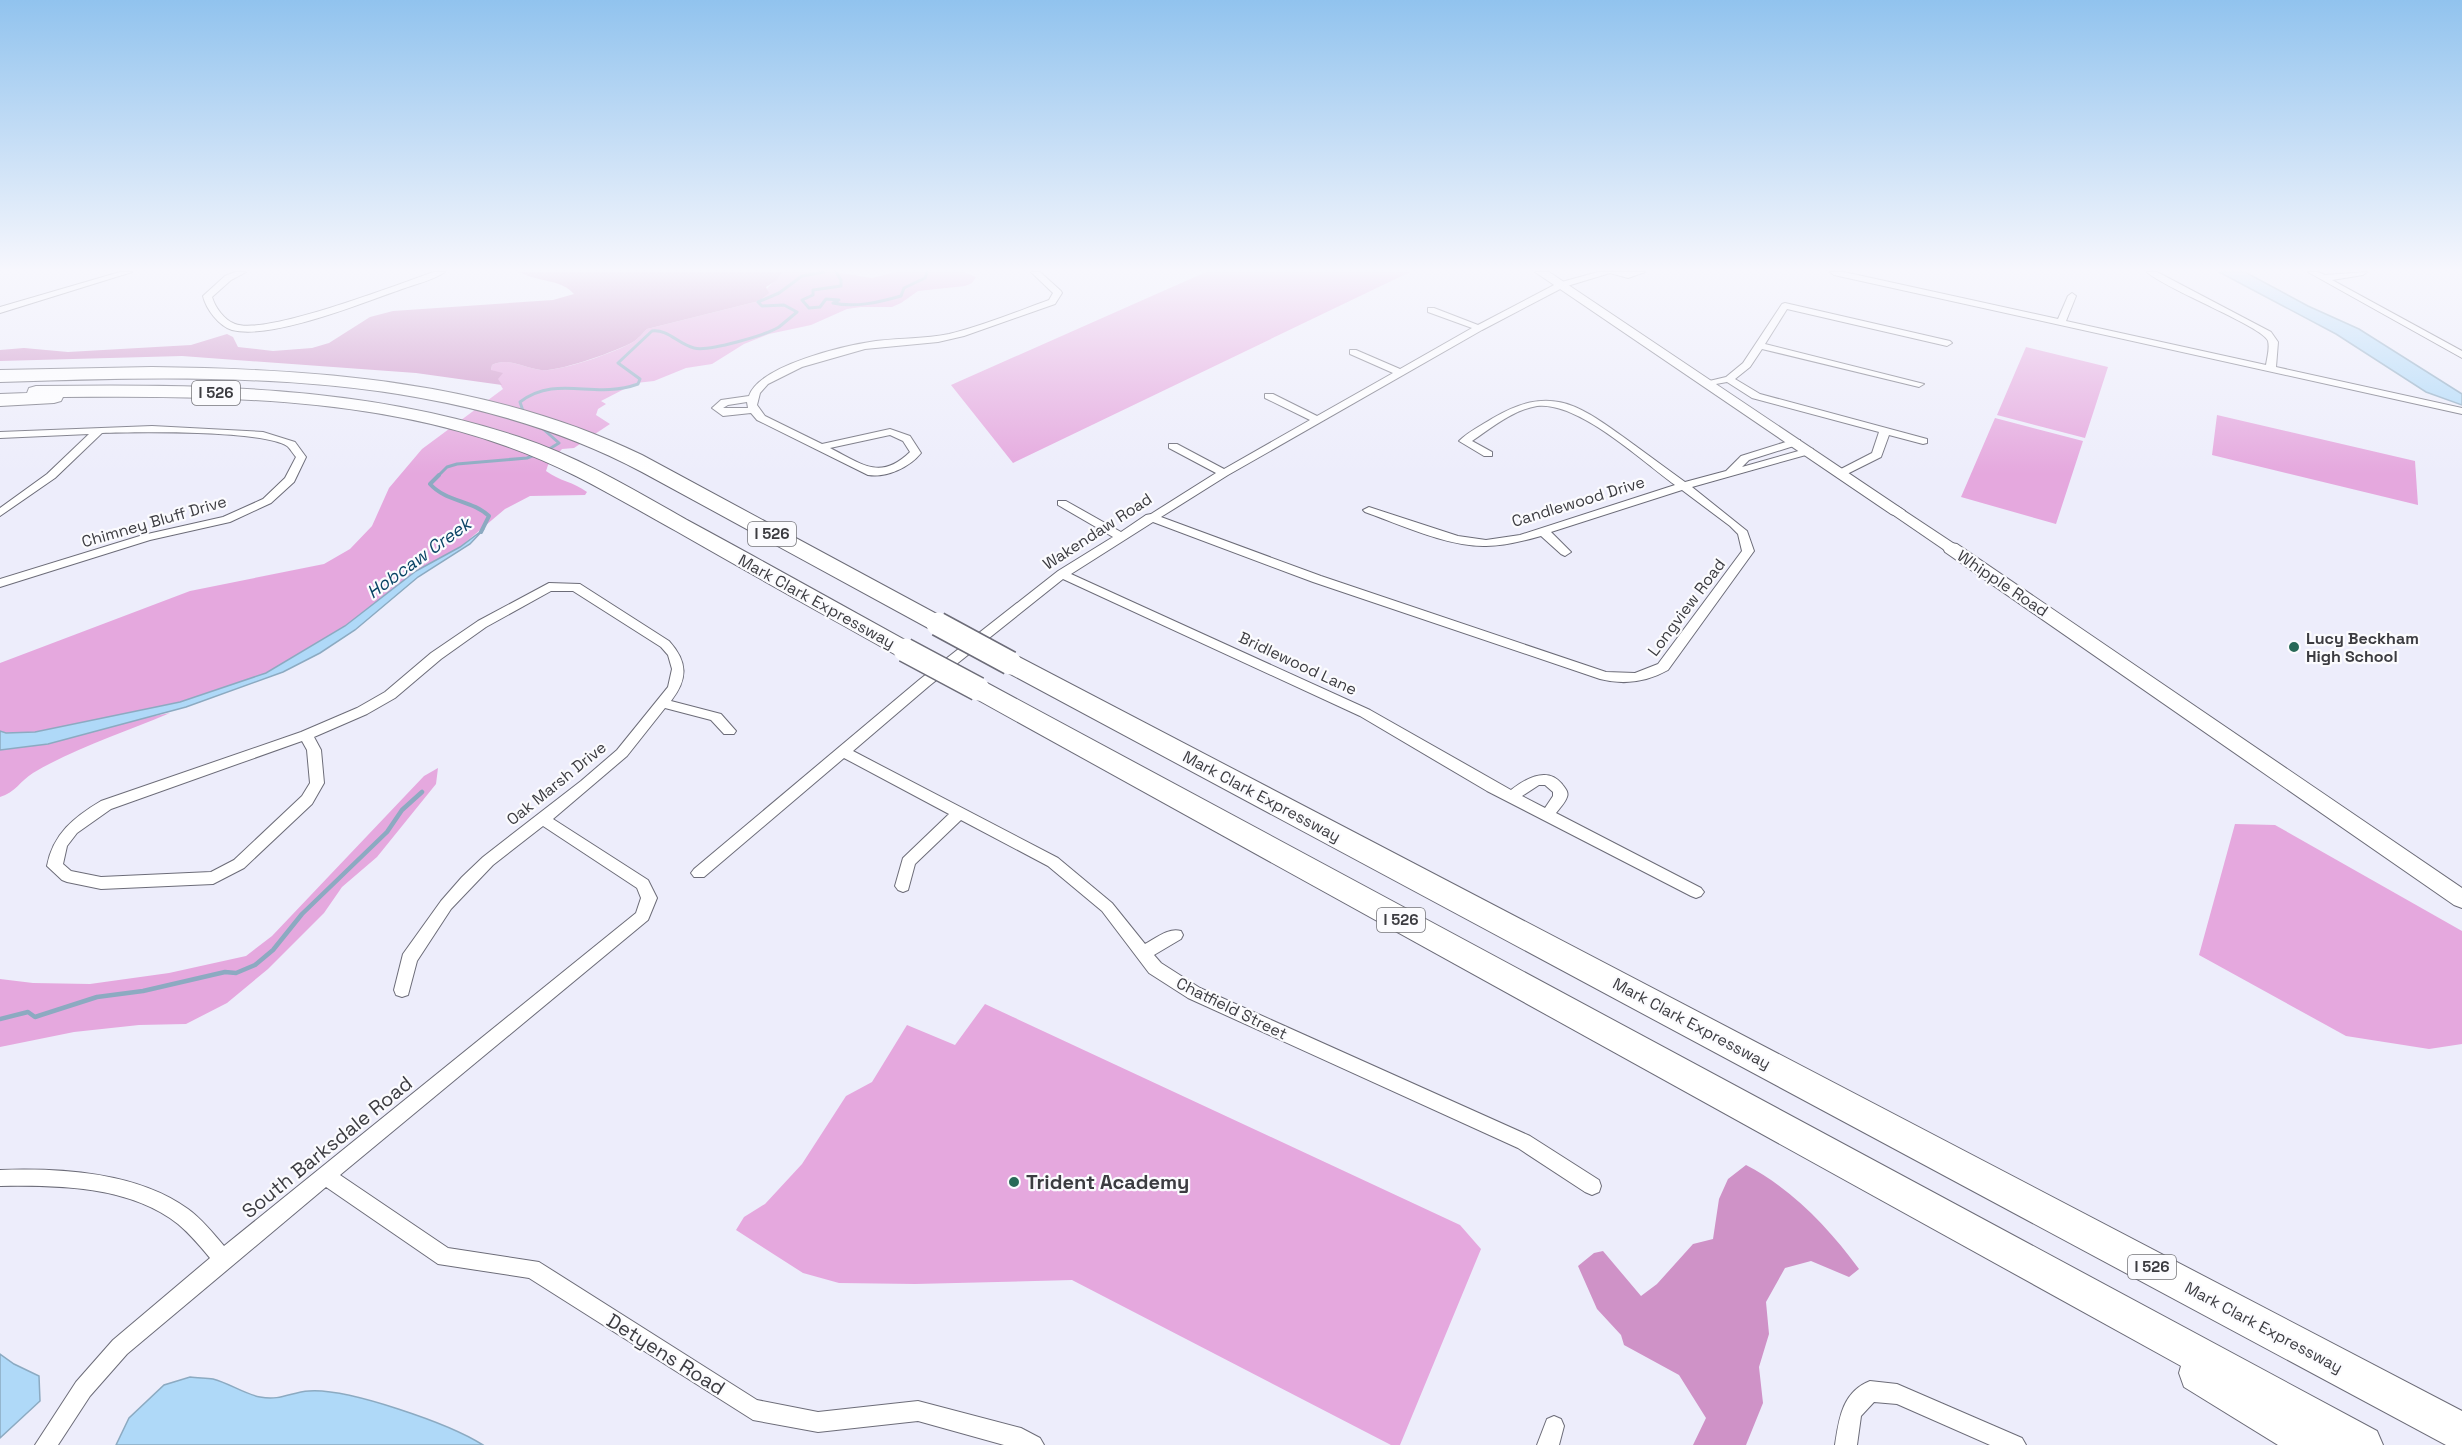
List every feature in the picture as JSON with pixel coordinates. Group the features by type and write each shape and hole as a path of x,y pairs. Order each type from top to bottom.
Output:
{"highway":[{"name":"Mark Clark Expressway","path":"0,376 173,373 345,383 459,400 511,414 605,446 2462,1432"},
{"name":"Mark Clark Expressway","path":"0,392 179,391 316,400 431,418 553,455 905,650 2363,1445"},
{"path":"0,399 179,391"},
{"path":"1930,1207 2315,1445"}],"main road":[{"name":"Whipple Road","path":"1642,339 1897,511"},
{"name":"Whipple Road","path":"1951,548 2462,899"}],"street":[{"path":"822,447 890,432 902,434 914,446 916,453 907,463 872,473 761,418 754,410 753,398 764,382 796,366 865,346 924,339"},
{"name":"Wakendaw Road","path":"699,873 842,751 1062,574 1150,517 1224,473 1459,339"},
{"path":"1709,384 1729,380 1741,372 1765,339"},
{"path":"1931,339 1947,343"},
{"path":"2141,339 2462,411"},
{"path":"2271,339 2271,368"},
{"path":"2433,339 2462,356"},
{"path":"1761,346 1919,384"},
{"path":"1353,352 1402,373"},
{"path":"1729,380 1756,396 1923,441"},
{"path":"1269,396 1318,420"},
{"path":"753,398 725,402 717,408 723,414 754,410"},
{"name":"Longview Road","path":"1150,517 1317,579 1605,675 1624,678 1653,674 1664,667 1748,551 1743,533 1734,524 1573,407 1556,402 1537,401 1521,406 1464,441 1488,454"},
{"name":"Chimney Bluff Drive","path":"0,435 152,429 264,435 291,444 301,457 290,480 267,501 226,520 147,537 0,583"},
{"path":"0,513 51,476 99,430"},
{"path":"1841,473 1877,455 1885,431"},
{"name":"Candlewood Drive","path":"1727,474 1745,458 1796,442"},
{"path":"1173,446 1224,473"},
{"name":"Candlewood Drive","path":"1369,510 1456,539 1476,542 1510,540 1544,532 1684,486 1809,451"},
{"path":"1062,503 1120,536"},
{"name":"Whipple Road","path":"1897,511 1951,548"},
{"path":"1544,532 1565,552"},
{"name":"Bridlewood Lane","path":"1062,574 1365,713 1512,797 1696,892"},
{"name":"Oak Marsh Drive","path":"306,735 314,750 317,783 307,800 239,864 213,878 100,883 67,876 55,866 56,852 65,836 81,820 106,805 306,735 362,711 390,695 436,656 482,624 549,586 576,587 665,645 674,654 678,669 674,688 622,753 586,785 488,861 446,905 409,959 402,990"},
{"path":"661,703 716,717 729,731"},
{"name":"Chatfield Street","path":"842,751 1053,862 1107,907 1155,968 1194,993 1524,1142 1592,1186"},
{"path":"1512,797 1534,780 1542,778 1550,781 1557,785 1560,797 1546,815"},
{"path":"903,886 908,862 960,812"},
{"name":"South Barksdale Road","path":"46,1445 83,1389 120,1347 223,1259 327,1177 643,916 649,898 643,884 542,819"},
{"path":"1143,953 1175,936"},
{"path":"0,1178 44,1176 115,1185 180,1213 223,1259"},
{"name":"Detyens Road","path":"327,1177 446,1257 532,1269 753,1410 818,1422 918,1411 1021,1439 1033,1445"},
{"path":"1846,1445 1851,1411 1870,1391 1897,1394 2015,1445"}],"shaded area":[{"path":"209,339 234,339 238,347 273,351 312,348 335,339 637,339 588,360 561,368 541,370 504,362 492,365 491,370 503,373 498,379 502,385 416,373 182,356 0,361 0,350 24,348 68,352 191,345"},
{"path":"637,339 755,339 712,364 686,368 654,381 636,383 601,401 606,404 598,409 596,415 610,424 574,448 562,449 548,465 546,471 587,492 585,495 530,496 505,509 460,547 416,571 345,626 266,673 180,702 35,732 6,733 0,731 0,663 190,591 324,564 350,549 372,526 389,488 422,449 503,389 491,370 492,365 504,362 550,370 588,360"},
{"path":"1054,339 1270,339 1013,463 951,385"},
{"path":"2026,347 2108,367 2085,438 1997,415"},
{"path":"2217,415 2415,461 2418,505 2212,455"},
{"path":"1995,418 2083,441 2056,524 1961,497"},
{"path":"170,713 49,764 33,773 10,793 0,797 0,750 48,744 138,719"},
{"path":"438,768 436,784 377,857 342,887 324,913 268,969 227,1003 186,1024 139,1025 74,1032 0,1047 0,979 33,983 90,984 169,973 246,956 272,936 424,776"},
{"path":"2235,824 2275,825 2462,931 2462,1044 2429,1049 2346,1036 2199,955"},
{"name":"Trident Academy","path":"985,1004 1460,1225 1481,1249 1400,1445 1391,1445 1072,1280 915,1284 839,1283 803,1273 736,1230 744,1217 765,1204 802,1164 846,1096 872,1082 907,1025 955,1045"},
{"path":"1746,1165 1794,1198 1822,1224 1859,1269 1849,1277 1811,1261 1785,1268 1766,1302 1769,1334 1759,1367 1763,1403 1746,1445 1693,1445 1706,1418 1679,1375 1624,1345 1621,1335 1597,1309 1578,1266 1594,1253 1603,1251 1641,1296 1657,1284 1693,1244 1713,1239 1719,1199 1728,1179"}],"water":[{"path":"2344,339 2376,339 2462,394 2462,405 2426,392"},
{"path":"484,529 470,544 418,577 355,630 320,653 283,672 186,707 48,744 0,750 0,731 6,733 35,732 180,702 266,673 345,626 416,571 460,547"},
{"path":"0,1354 14,1364 39,1376 40,1401 0,1438"},
{"path":"190,1377 213,1379 267,1398 309,1391 348,1395 424,1418 483,1445 116,1445 129,1418 164,1385"}],"waterway":[{"name":"Hobcaw Creek","path":"523,411 520,402 534,394 548,390 562,388 606,390 638,384 640,379 618,363 643,339"},
{"name":"Hobcaw Creek","path":"677,339 688,346 701,349 745,339"},
{"name":"Hobcaw Creek","path":"542,428 559,443 546,451"},
{"name":"Hobcaw Creek","path":"481,532 489,516 475,507 436,490 430,484 447,467 457,464 527,458 537,454"},
{"path":"0,1019 28,1012 35,1017 97,997 143,991 225,972 236,973 255,965 273,950 302,914 387,832 402,810 422,792"}],"place":[{"name":"Lucy Beckham High School","path":"2294,647"},
{"name":"Trident Academy","path":"1014,1182"}]}
